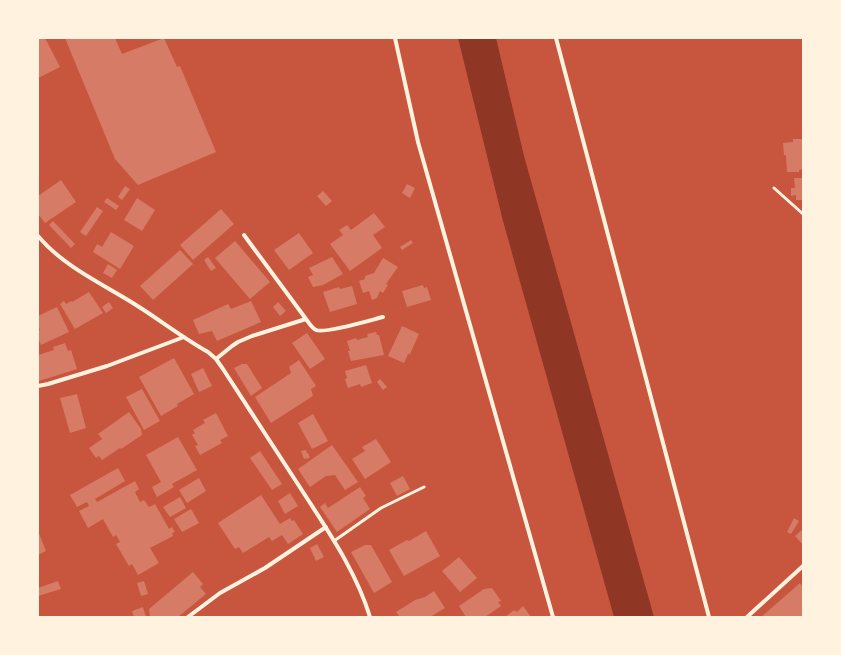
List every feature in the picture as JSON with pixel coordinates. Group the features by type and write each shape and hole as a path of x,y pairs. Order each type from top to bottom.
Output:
{"street":[{"path":"395,38 418,142 553,617"},
{"path":"556,38 709,617"},
{"path":"244,235 314,330 320,332 383,317"},
{"path":"38,236 43,243 65,262 136,305 208,352 216,359 326,527 347,563 370,617"},
{"path":"216,359 238,342 306,319"},
{"path":"38,386 107,366 184,337"},
{"path":"188,617 220,593 265,568 326,527"},
{"path":"747,617 803,566"}],"lane":[{"path":"774,188 803,214"},
{"path":"334,541 380,508 424,487"}],"shaded area":[{"path":"458,38 496,38 524,156 654,617 614,617 503,221"}],"building":[{"path":"38,38 45,38 60,67 38,78"},
{"path":"65,38 115,38 122,54 164,38 177,67 180,66 216,152 138,185 115,159"},
{"path":"793,139 803,139 803,169 799,170 799,172 787,172 786,155 784,155 783,143 793,142"},
{"path":"794,178 803,178 803,200 796,200 796,195 791,196 791,188 795,188"},
{"path":"61,180 76,202 45,223 38,214 38,196"},
{"path":"407,184 415,188 410,198 402,193"},
{"path":"125,186 130,189 122,200 118,197"},
{"path":"323,191 332,201 326,206 317,196"},
{"path":"107,198 119,206 116,210 104,202"},
{"path":"137,198 155,210 142,231 124,220"},
{"path":"97,207 103,211 86,236 80,232"},
{"path":"221,209 234,224 193,260 180,245"},
{"path":"374,213 385,227 373,235 382,248 350,271 330,244 343,235 339,230 347,225 351,230"},
{"path":"53,221 75,244 71,248 49,225"},
{"path":"111,232 134,246 120,269 93,252 97,244 102,247"},
{"path":"299,233 313,253 289,270 274,250"},
{"path":"411,240 413,243 402,250 400,247"},
{"path":"235,241 270,282 250,299 215,258"},
{"path":"180,250 193,264 153,300 140,286"},
{"path":"208,257 216,268 211,271 204,260"},
{"path":"332,257 343,274 323,285 313,287 308,277 313,275 309,268"},
{"path":"383,258 398,267 386,284 388,285 383,293 380,291 377,298 372,300 369,291 363,293 359,281 365,279 365,276 374,273"},
{"path":"108,264 117,270 112,278 103,273"},
{"path":"423,285 424,288 427,287 431,300 407,307 402,291"},
{"path":"352,286 357,304 330,312 323,292 339,287 340,289"},
{"path":"89,292 103,313 75,329 60,304 64,301 66,304 71,301 72,302"},
{"path":"251,301 261,322 217,341 212,331 199,334 193,320 228,304 231,309"},
{"path":"109,302 113,308 106,313 102,307"},
{"path":"278,302 286,311 280,316 273,307"},
{"path":"57,307 69,332 41,345 38,338 38,331 40,330 38,326 38,316"},
{"path":"402,326 419,334 404,363 388,356"},
{"path":"376,332 377,335 379,335 384,355 351,361 347,341 356,338 357,340 368,337 367,334"},
{"path":"307,333 325,359 310,369 292,343"},
{"path":"65,343 68,351 71,350 77,369 39,381 38,355 54,350 53,347"},
{"path":"174,358 194,394 161,416 139,377"},
{"path":"299,360 316,386 311,389 313,396 271,423 255,397 291,373 289,367"},
{"path":"242,364 247,364 262,388 251,396 234,368"},
{"path":"366,365 372,383 361,387 360,384 348,388 345,379 347,378 345,371"},
{"path":"203,368 212,386 199,392 191,374"},
{"path":"380,379 387,387 383,390 377,382"},
{"path":"142,389 160,421 144,430 126,397"},
{"path":"77,394 86,428 70,433 60,398"},
{"path":"129,412 141,429 142,435 102,460 99,456 96,458 89,448 102,439 98,434"},
{"path":"216,413 228,436 220,440 222,443 200,455 195,446 198,445 192,435 195,433 193,430 205,423 203,420"},
{"path":"313,414 328,441 312,449 298,423"},
{"path":"178,437 197,470 172,484 174,487 157,497 152,487 161,482 146,455"},
{"path":"376,439 391,462 365,479 352,459 365,451 362,447"},
{"path":"332,445 358,482 345,490 335,475 326,476 310,487 298,469"},
{"path":"306,450 310,458 304,459 301,451"},
{"path":"260,451 282,484 272,490 250,458"},
{"path":"118,468 125,481 95,499 97,502 135,481 139,489 135,492 140,502 144,500 149,507 155,504 169,529 172,527 175,532 172,533 173,536 150,548 159,563 138,575 132,564 129,566 116,544 120,542 116,535 113,537 103,519 88,528 79,511 89,506 87,502 77,507 70,495"},
{"path":"403,476 410,489 397,496 390,483"},
{"path":"199,478 206,491 187,503 179,490"},
{"path":"360,487 366,496 363,498 370,509 337,532 320,507 325,503 328,508"},
{"path":"290,493 298,506 285,514 278,501"},
{"path":"261,495 280,524 290,518 292,521 294,520 303,534 288,544 282,535 272,541 269,537 243,553 239,547 235,549 218,523"},
{"path":"180,497 186,508 170,517 163,507"},
{"path":"191,509 199,523 182,532 174,519"},
{"path":"794,518 799,521 791,534 787,532"},
{"path":"803,529 803,545 795,536"},
{"path":"38,531 46,551 38,555"},
{"path":"426,531 440,556 404,576 389,550"},
{"path":"317,544 324,557 316,561 310,548"},
{"path":"365,545 371,545 392,582 374,593 351,552"},
{"path":"459,557 477,578 460,592 442,571"},
{"path":"193,572 203,584 200,587 206,594 178,617 150,617 149,609"},
{"path":"58,581 61,589 38,596 38,588"},
{"path":"144,581 148,594 141,596 137,583"},
{"path":"800,583 803,587 803,617 761,617"},
{"path":"492,588 501,601 498,602 501,606 485,617 466,617 459,606 484,589"},
{"path":"434,591 445,608 430,617 400,617 396,612 415,600 425,597"},
{"path":"523,606 531,617 505,617 514,610 517,612"},
{"path":"143,607 146,617 134,617 132,611"}]}
